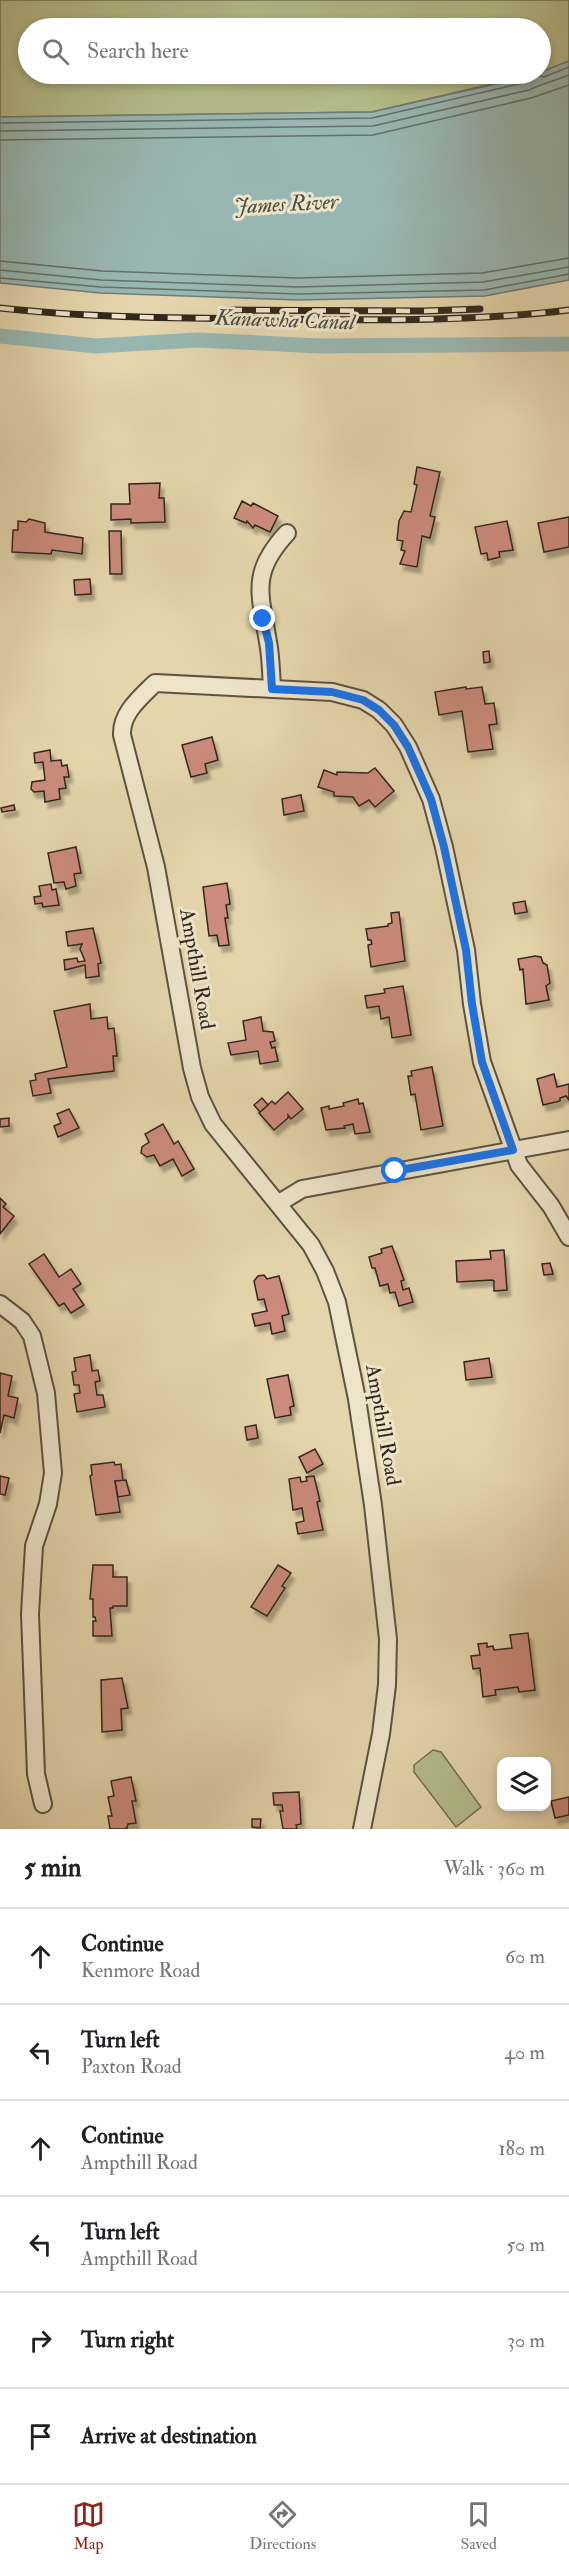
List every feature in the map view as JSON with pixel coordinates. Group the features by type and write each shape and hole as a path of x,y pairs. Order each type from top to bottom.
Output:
{"street":[{"path":"272,689 269,643 260,591 261,575 267,558 287,533"},
{"name":"Ampthill Road","path":"362,1829 381,1734 387,1685 388,1639 374,1505 357,1399 337,1302 325,1271 311,1245 213,1124 200,1097 192,1068 156,867 122,735 122,723 135,703 155,683 332,692 363,700 379,710 394,725 408,747 431,799 444,847 466,950 482,1062 519,1166 551,1206 569,1237"},
{"path":"279,1203 302,1190 569,1140"},
{"path":"0,1304 22,1321 32,1336 46,1393 50,1438 53,1473 48,1504 34,1546 30,1614 36,1774 43,1804"}],"green space":[{"path":"0,0 569,0 569,61 551,68 551,18 18,18 18,84 492,84 372,112 0,117"},
{"path":"433,1750 441,1752 481,1807 456,1827 414,1772 414,1765"}],"water":[{"name":"James River","path":"569,61 569,280 485,296 298,300 100,293 0,283 0,117 372,112 496,84 551,84 551,68"}],"building":[{"path":"417,467 440,472 430,516 435,517 430,538 422,536 417,567 400,564 405,551 401,550 403,541 397,540 399,521 404,511 411,512 417,485 414,484"},
{"path":"160,483 159,498 164,498 165,522 131,523 131,519 111,520 111,504 130,504 129,484"},
{"path":"242,501 251,506 253,503 278,516 270,532 255,525 253,528 247,521 246,523 234,518"},
{"path":"569,517 569,547 544,552 538,523"},
{"path":"29,519 45,523 45,532 83,538 82,554 52,550 51,554 12,552 13,530 18,530 18,521 26,522"},
{"path":"507,521 513,550 499,552 500,557 488,560 487,553 481,554 475,527"},
{"path":"109,531 121,531 122,574 110,574"},
{"path":"90,579 91,594 75,595 74,580"},
{"path":"489,651 490,662 484,663 483,652"},
{"path":"466,687 466,689 482,687 485,704 494,703 497,724 489,725 493,749 468,752 462,711 439,715 435,692"},
{"path":"212,737 218,760 205,764 207,773 191,777 182,745"},
{"path":"50,750 51,761 61,760 62,766 67,765 69,777 64,777 66,788 59,789 60,799 45,802 44,791 34,792 31,789 32,782 45,780 43,762 35,763 34,753"},
{"path":"375,768 394,791 375,807 369,800 359,806 353,797 334,796 334,792 318,787 324,770 337,775 337,772 368,773"},
{"path":"301,795 304,811 284,815 282,799"},
{"path":"14,805 15,810 2,812 1,808"},
{"path":"76,847 81,873 74,874 76,886 66,889 64,882 54,883 48,853"},
{"path":"227,883 230,904 226,905 228,918 225,918 229,945 219,946 217,935 209,936 203,887"},
{"path":"51,884 52,890 56,889 59,905 43,907 42,903 35,904 34,897 41,896 39,886"},
{"path":"525,901 527,912 515,914 513,903"},
{"path":"399,912 405,961 371,967 368,945 372,944 371,940 368,940 366,929 388,926 392,923 391,913"},
{"path":"93,928 101,963 98,964 99,976 86,978 85,965 65,970 64,960 77,958 78,962 85,961 80,949 82,944 68,946 66,932"},
{"path":"541,957 543,963 547,965 550,983 546,986 549,1000 526,1004 523,969 520,970 518,959"},
{"path":"403,986 411,1035 392,1038 389,1017 381,1019 379,1006 367,1008 365,996 385,993 384,989"},
{"path":"90,1004 91,1019 107,1017 108,1029 114,1028 117,1056 113,1056 114,1071 48,1079 51,1093 33,1096 30,1081 36,1080 35,1074 67,1067 54,1011"},
{"path":"261,1017 263,1031 273,1032 275,1041 270,1042 272,1048 275,1047 278,1061 260,1064 258,1051 231,1055 228,1043 246,1040 243,1021"},
{"path":"432,1067 443,1126 421,1130 415,1094 411,1095 408,1076 412,1076 411,1071"},
{"path":"554,1074 557,1087 569,1084 569,1100 566,1096 560,1098 560,1101 543,1105 537,1079"},
{"path":"288,1092 303,1109 291,1119 288,1115 288,1118 274,1130 259,1113 272,1101 275,1104"},
{"path":"262,1098 268,1105 260,1112 254,1105"},
{"path":"358,1099 359,1104 363,1103 370,1132 355,1134 353,1124 344,1126 345,1128 326,1130 321,1108 344,1106 343,1103"},
{"path":"69,1109 79,1128 58,1137 54,1126 61,1123 57,1114"},
{"path":"9,1118 9,1126 0,1127 0,1119"},
{"path":"163,1124 174,1144 178,1141 194,1169 182,1176 173,1159 160,1166 154,1155 147,1157 141,1153 142,1147 149,1142 145,1134"},
{"path":"0,1198 6,1204 3,1207 14,1216 0,1234"},
{"path":"392,1246 404,1280 401,1281 403,1290 409,1288 413,1302 399,1306 395,1292 390,1293 388,1284 380,1286 369,1257 382,1253 381,1249"},
{"path":"504,1250 507,1290 494,1291 492,1280 457,1282 456,1261 491,1259 490,1251"},
{"path":"44,1254 59,1277 71,1269 81,1284 73,1289 84,1305 71,1313 64,1303 59,1306 29,1264"},
{"path":"550,1263 553,1274 544,1275 542,1264"},
{"path":"264,1275 267,1279 279,1276 289,1314 282,1316 285,1331 272,1334 270,1323 255,1326 252,1314 267,1311 264,1299 258,1300 254,1281 258,1276"},
{"path":"90,1355 92,1371 98,1370 100,1381 95,1382 97,1395 103,1395 105,1407 77,1412 74,1394 80,1393 79,1385 74,1385 72,1372 76,1371 74,1358"},
{"path":"489,1358 492,1377 466,1380 464,1362"},
{"path":"0,1373 12,1376 8,1396 18,1398 14,1418 4,1415 0,1433"},
{"path":"288,1375 294,1406 290,1407 291,1415 275,1418 267,1379"},
{"path":"256,1425 258,1438 247,1440 245,1427"},
{"path":"315,1449 323,1464 307,1473 299,1457"},
{"path":"114,1462 115,1465 121,1464 123,1481 115,1481 120,1512 96,1515 90,1476 92,1475 91,1465"},
{"path":"0,1476 9,1478 5,1495 0,1494"},
{"path":"314,1476 320,1501 317,1502 323,1530 298,1534 296,1523 304,1521 302,1508 293,1510 289,1479 300,1477 301,1482 307,1481 306,1477"},
{"path":"126,1480 130,1495 118,1497 115,1481"},
{"path":"93,1565 113,1565 113,1577 127,1577 127,1606 110,1608 112,1636 93,1636 93,1621 96,1621 93,1617 93,1599 90,1599"},
{"path":"278,1565 291,1573 282,1586 285,1588 267,1616 251,1607"},
{"path":"528,1633 535,1690 519,1692 518,1687 495,1690 496,1695 483,1697 480,1668 473,1669 471,1656 480,1655 478,1644 487,1643 487,1647 493,1646 494,1650 512,1648 510,1635"},
{"path":"122,1678 128,1708 121,1709 122,1730 102,1732 101,1680"},
{"path":"131,1777 136,1801 132,1801 136,1823 128,1824 124,1829 110,1829 108,1816 112,1816 108,1797 114,1796 111,1781"},
{"path":"299,1792 301,1824 296,1825 297,1829 283,1829 280,1811 283,1811 282,1805 274,1805 273,1793"},
{"path":"569,1797 569,1815 555,1818 551,1801"},
{"path":"252,1819 261,1819 260,1828 252,1827"}],"waterway":[{"name":"Kanawha Canal","path":"0,336 96,346 197,340 321,346 569,344"}],"railway":[{"path":"0,308 134,317 344,320 494,317 569,310"},
{"path":"228,310 480,309"}],"route":[{"path":"263,619 269,643 272,689 332,692 350,696 363,700 379,710 394,725 408,747 431,799 444,847 466,950 482,1062 513,1150 395,1171"}]}
